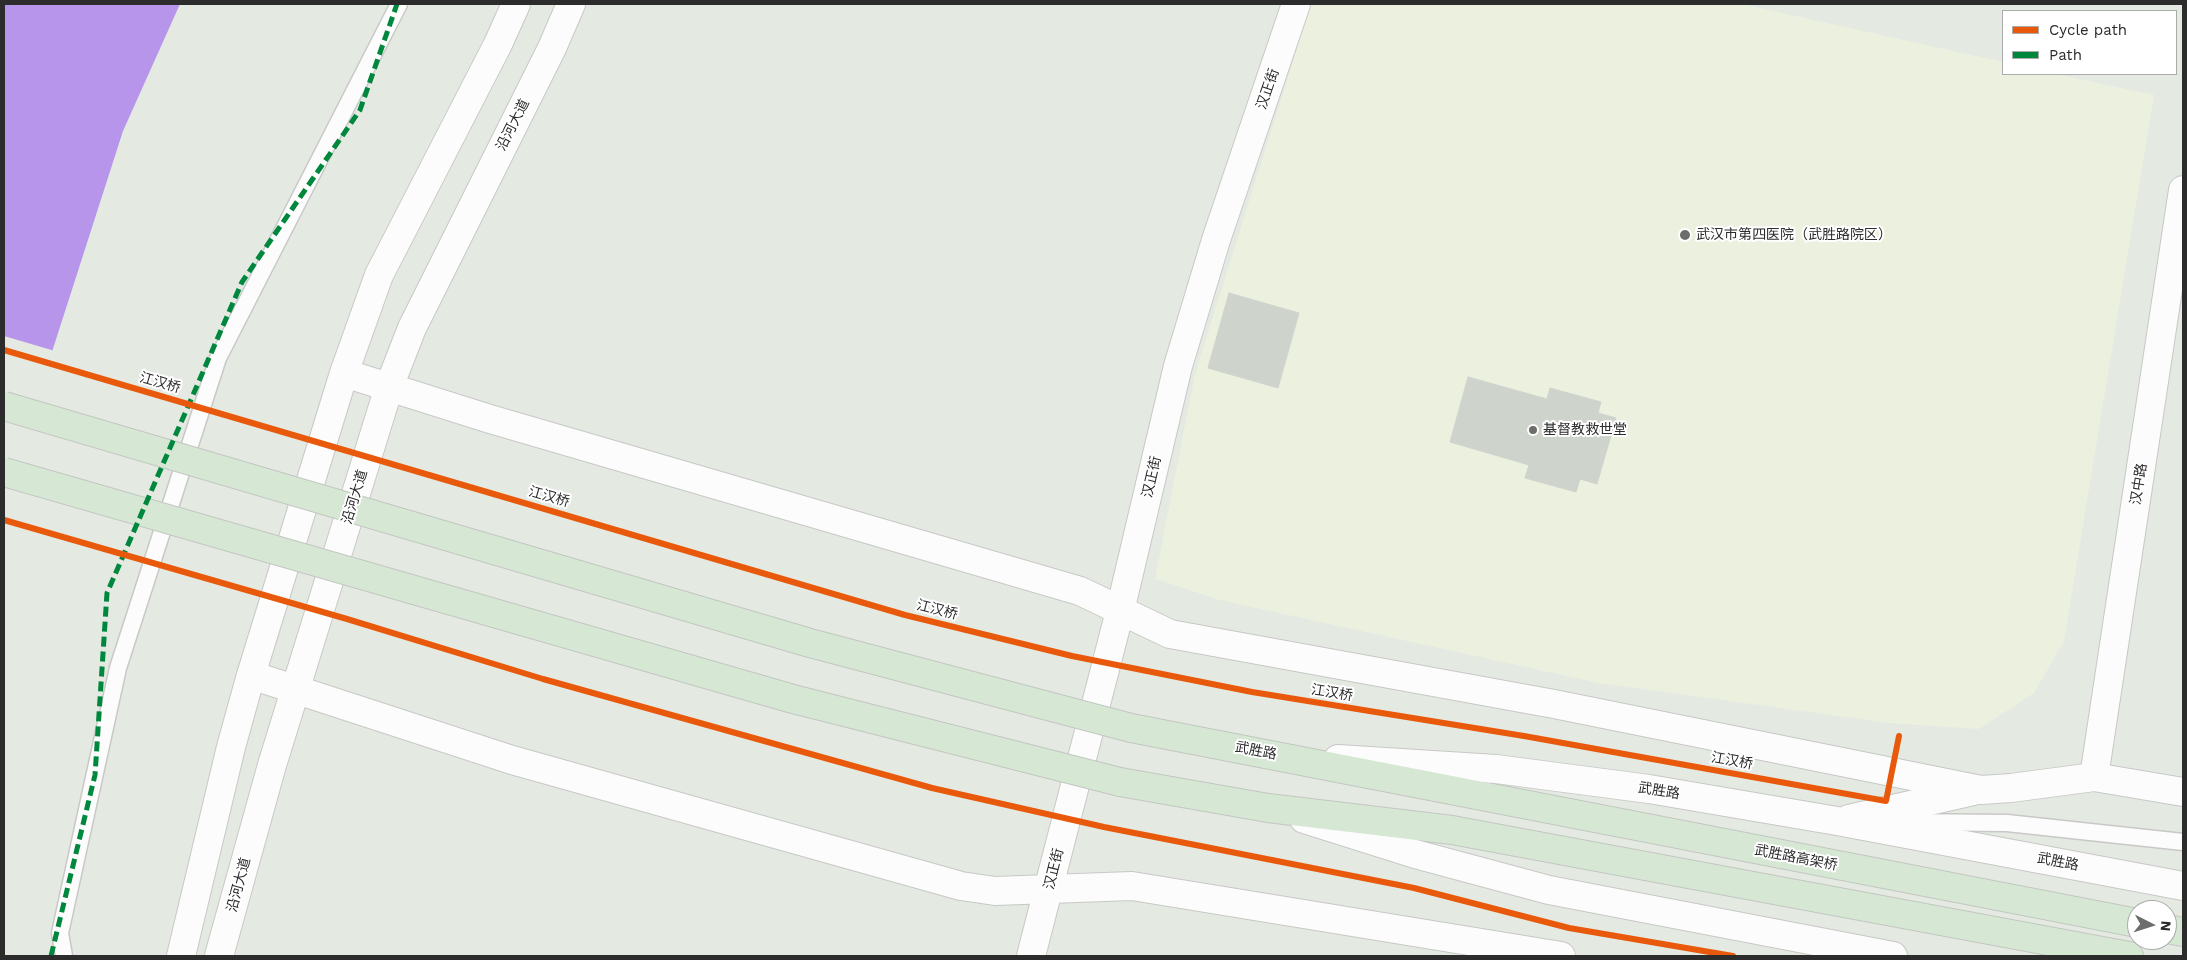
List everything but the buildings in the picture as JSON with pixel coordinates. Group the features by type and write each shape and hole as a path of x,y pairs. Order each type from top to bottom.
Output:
{"main road":[{"path":"181,956 231,747 251,675 344,373 379,275 498,44 516,4"},
{"name":"沿河大道","path":"219,956 269,775 389,386 412,328 552,48 570,4"},
{"name":"汉正街","path":"1032,956 1120,610 1178,366 1216,240 1296,4"},
{"name":"汉中路","path":"2094,777 2183,190"},
{"path":"344,373 482,417 1080,591 1170,634 1544,702 1981,790"},
{"name":"武胜路","path":"4,406 810,643 1131,728 1284,756 1487,768 1570,778 1838,821 2183,886"},
{"path":"4,472 793,699 1120,782 1268,808 1452,830 2129,956"},
{"path":"251,675 512,760 961,886 995,891 1132,886 1561,956"},
{"name":"武胜路高架桥","path":"1284,756 1456,792 2127,921"},
{"path":"1838,821 1981,790 2094,777 2183,792"},
{"path":"1268,808 1415,854 1549,890 1893,956"}],"lane":[{"path":"64,956 60,933 118,668 218,358 399,4"},
{"path":"1838,821 2006,823 2183,842"}],"shaded area":[{"path":"4,4 180,4 123,131 4,501"},
{"name":"武汉市第四医院（武胜路院区）","path":"1311,4 1741,4 2002,62 2002,75 2061,75 2154,95 2064,641 2034,693 1979,729 1890,723 1599,683 1220,600 1155,579 1195,374"}],"pier":[{"path":"4,336 55,351 4,503"}],"marked path":[{"path":"51,956 95,775 107,593 242,282 360,110 397,4"}],"cycle path":[{"name":"江汉桥","path":"4,350 905,615 1072,656 1252,692 1524,736 1886,801 1899,736"},
{"path":"4,520 347,619 543,679 932,788 1104,827 1414,888 1569,928 1733,956"}],"place":[{"name":"武汉市第四医院（武胜路院区）","path":"1685,235"},
{"name":"基督教救世堂","path":"1533,430"}]}
